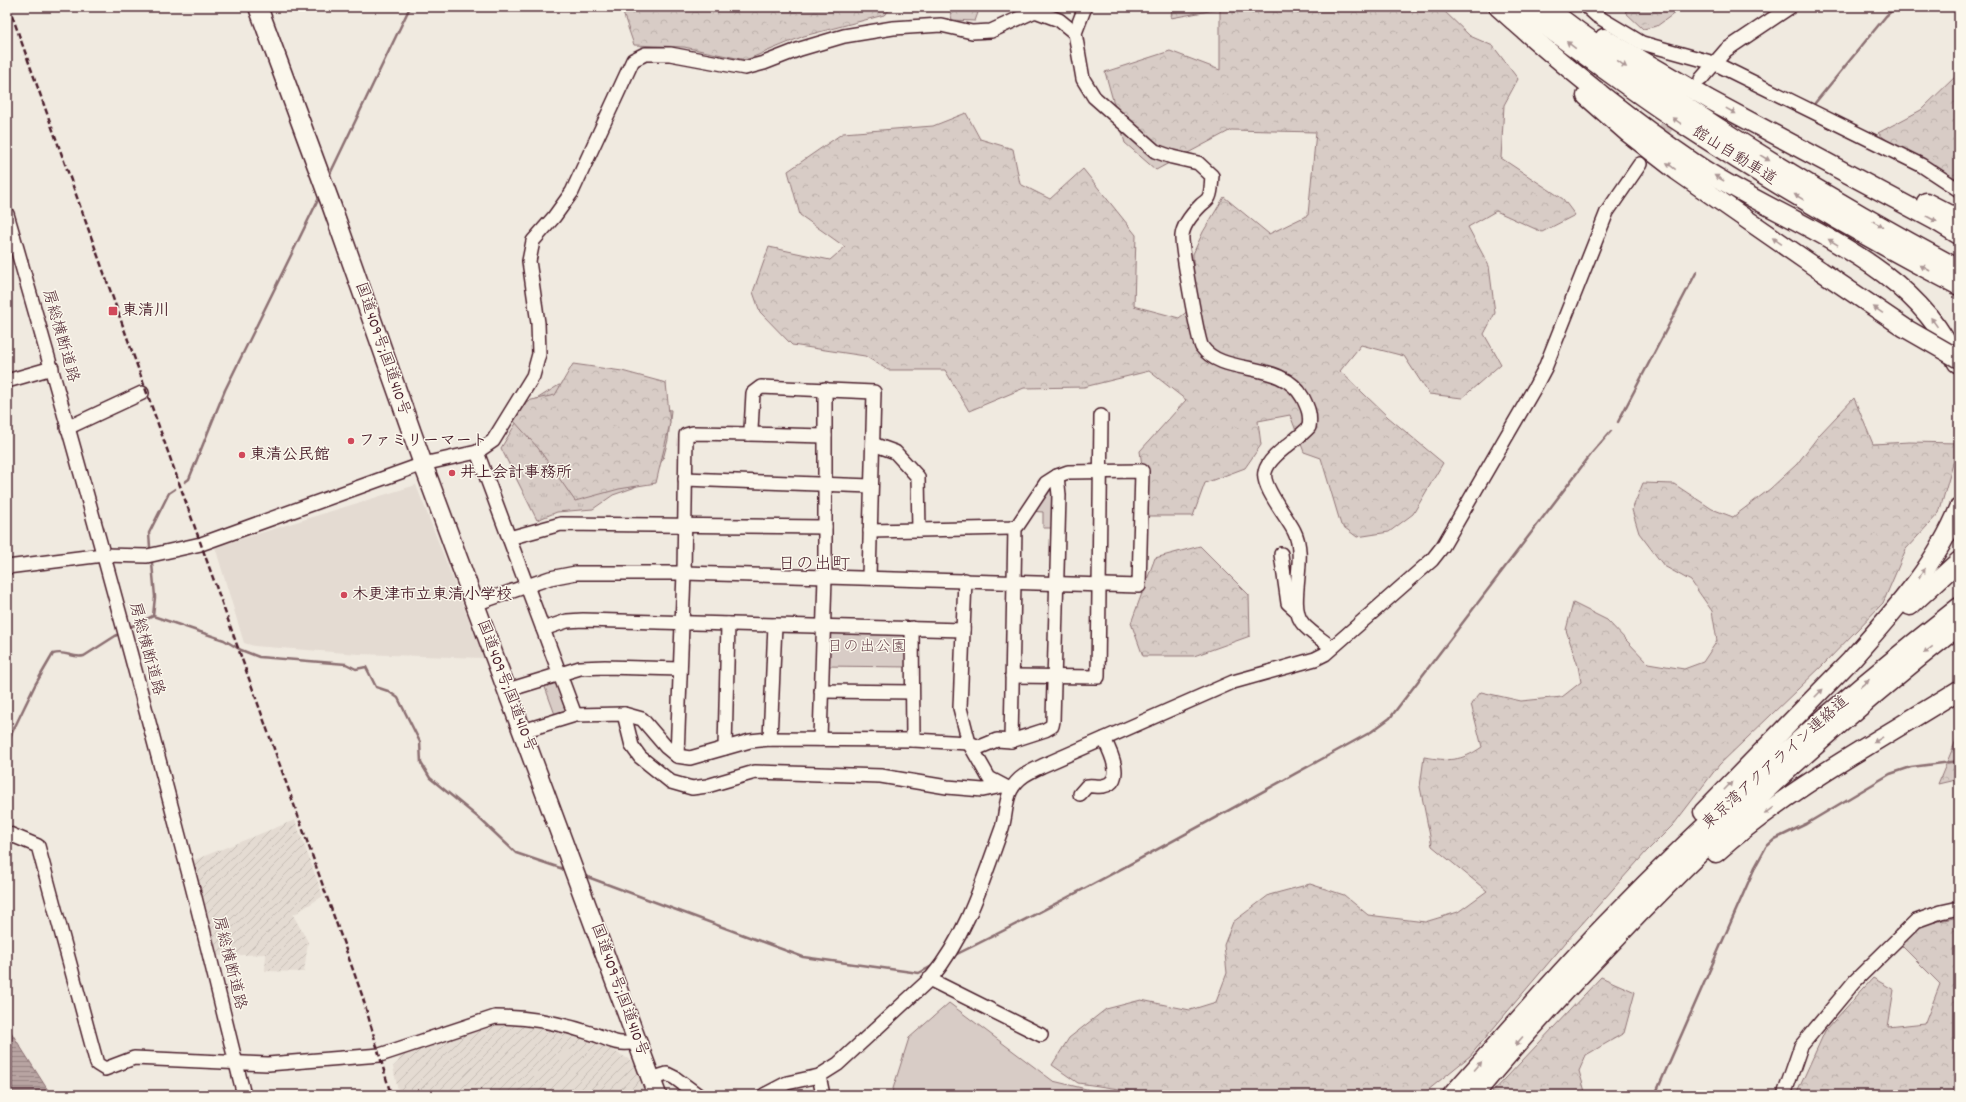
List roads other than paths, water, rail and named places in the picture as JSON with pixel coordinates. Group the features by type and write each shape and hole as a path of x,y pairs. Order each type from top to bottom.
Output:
{"highway":[{"name":"国道409号;国道410号","path":"258,7 332,207 423,464 654,1087"},
{"path":"1498,7 1573,83 1628,133 1677,171 1906,328 1959,359"},
{"path":"1498,7 1580,78 1694,164 1832,241 1905,290 1934,321 1946,341 1959,368"},
{"name":"館山自動車道","path":"1520,7 1616,78 1687,127 1812,205 1959,286"},
{"name":"館山自動車道","path":"1546,7 1637,75 1702,119 1820,191 1959,269"},
{"path":"1552,7 1710,100 1936,221 1959,235"},
{"path":"1813,156 1836,162 1932,205 1959,220"},
{"path":"1474,1095 1529,1019 1600,916 1663,855 1706,808 1851,660 1917,581 1946,537 1959,508"},
{"path":"1851,660 1873,644 1919,596 1959,561"},
{"name":"東京湾アクアライン連絡道","path":"1607,935 1728,803 1900,653 1959,607"},
{"name":"東京湾アクアライン連絡道","path":"1607,935 1678,873 1816,745 1910,664 1959,626"},
{"path":"1897,728 1914,713 1959,679"},
{"path":"1529,1019 1579,984 1687,878 1733,837 1812,780 1959,690"},
{"path":"1452,1095 1529,1019 1607,935"}],"street":[{"path":"1084,7 1075,33 1083,79 1094,97 1155,151 1172,157 1198,163 1212,176 1209,198 1193,213 1184,227 1182,236 1189,284 1202,346 1211,354 1226,362 1270,373 1286,380 1299,391 1308,408 1309,426 1300,437 1271,458 1265,472 1265,481 1270,492 1284,511 1299,547 1297,611 1301,621 1331,647"},
{"path":"1587,7 1597,16 1642,43 1714,63 1921,165 1959,190"},
{"path":"1701,79 1726,50 1790,7"},
{"path":"7,567 103,555 147,556 201,544 423,464 477,452 493,442 533,376 539,354 538,323 529,261 533,241 554,217 572,192 633,60 644,54 670,54 745,68 844,36 893,28 941,25 972,32 991,31 1034,11 1059,20 1075,33"},
{"path":"624,714 632,746 640,758 671,782 692,788 707,786 755,772 881,776 947,787 984,790 1007,788 1029,772 1233,682 1315,659 1325,654 1331,647 1432,560 1447,540 1545,368 1607,212 1640,164"},
{"name":"房総横断道路","path":"7,214 52,368 186,860 244,1095"},
{"path":"7,381 52,368"},
{"path":"748,434 750,430 752,398 756,390 762,387 874,392 869,577"},
{"path":"820,739 825,577 825,389"},
{"path":"68,428 142,393"},
{"path":"1012,676 1098,677 1101,416"},
{"path":"677,756 684,572 686,435 694,433 825,436"},
{"path":"873,444 895,452 918,478 919,530"},
{"path":"477,452 576,715"},
{"path":"475,604 527,585 550,578 576,573 684,572 1139,586 1142,471 1068,472 1057,476 1046,483 1018,525 1014,527 1000,529 870,530"},
{"path":"523,731 576,715 624,714 642,719 666,747 677,756 690,758 750,741 770,739 913,740 969,744 980,747 997,740 1011,741 1045,730 1052,726 1059,495 1057,476"},
{"path":"685,479 825,483 871,486"},
{"path":"509,538 561,524 825,527"},
{"path":"1011,741 1014,527"},
{"path":"1281,554 1288,603 1297,611"},
{"path":"965,580 960,708 969,744 989,778 1007,788"},
{"path":"543,629 567,621 583,620 963,630"},
{"path":"725,748 728,624"},
{"path":"770,739 775,625"},
{"path":"912,628 913,740"},
{"path":"508,690 580,668 606,667 680,669"},
{"path":"821,691 912,692"},
{"path":"1080,794 1087,786 1102,786 1110,784 1113,779 1114,761 1104,739"},
{"path":"764,1095 787,1083 819,1076 838,1064 929,980 953,948 966,923 1003,826 1007,788"},
{"path":"7,833 38,846 97,1064 105,1069 134,1058 268,1064 380,1055 495,1018 515,1018 549,1023 591,1033 618,1044 638,1042"},
{"path":"1784,1095 1801,1046 1855,981 1916,922 1941,912 1959,908"},
{"path":"929,980 1041,1035"},
{"path":"654,1087 667,1074 698,1095"},
{"path":"819,1076 823,1095"}],"waterway":[{"path":"329,176 410,7"},
{"path":"1815,103 1886,16 1896,7"},
{"path":"185,482 189,479 225,390 320,196"},
{"path":"1618,422 1697,271"},
{"path":"957,954 1166,845 1371,732 1390,718 1592,453 1611,431"},
{"path":"150,547 149,533 169,493 175,489"},
{"path":"152,563 155,597 153,616"},
{"path":"128,628 153,616 224,640 241,650 259,657 346,664 356,669 366,667 376,687 388,691 398,698 420,742 421,763 430,778 480,819 516,853 566,870"},
{"path":"7,743 35,685 53,654 62,653 80,657 84,656 120,633"},
{"path":"1655,1095 1755,867 1766,847 1775,839 1806,824 1890,774 1911,767 1959,761"},
{"path":"585,876 803,957 919,973 932,966"}],"tunnel":[{"path":"1640,164 1677,112"}],"railway":[{"path":"9,7 362,995 391,1095"}],"place":[{"name":"東清川","path":"113,311"},
{"name":"ファミリーマート","path":"351,441"},
{"name":"東清公民館","path":"242,455"},
{"name":"井上会計事務所","path":"452,473"},
{"name":"木更津市立東清小学校","path":"344,595"}],"district":[{"name":"日の出町","path":"814,565"}],"park label":[{"name":"日の出公園","path":"867,647"}]}
